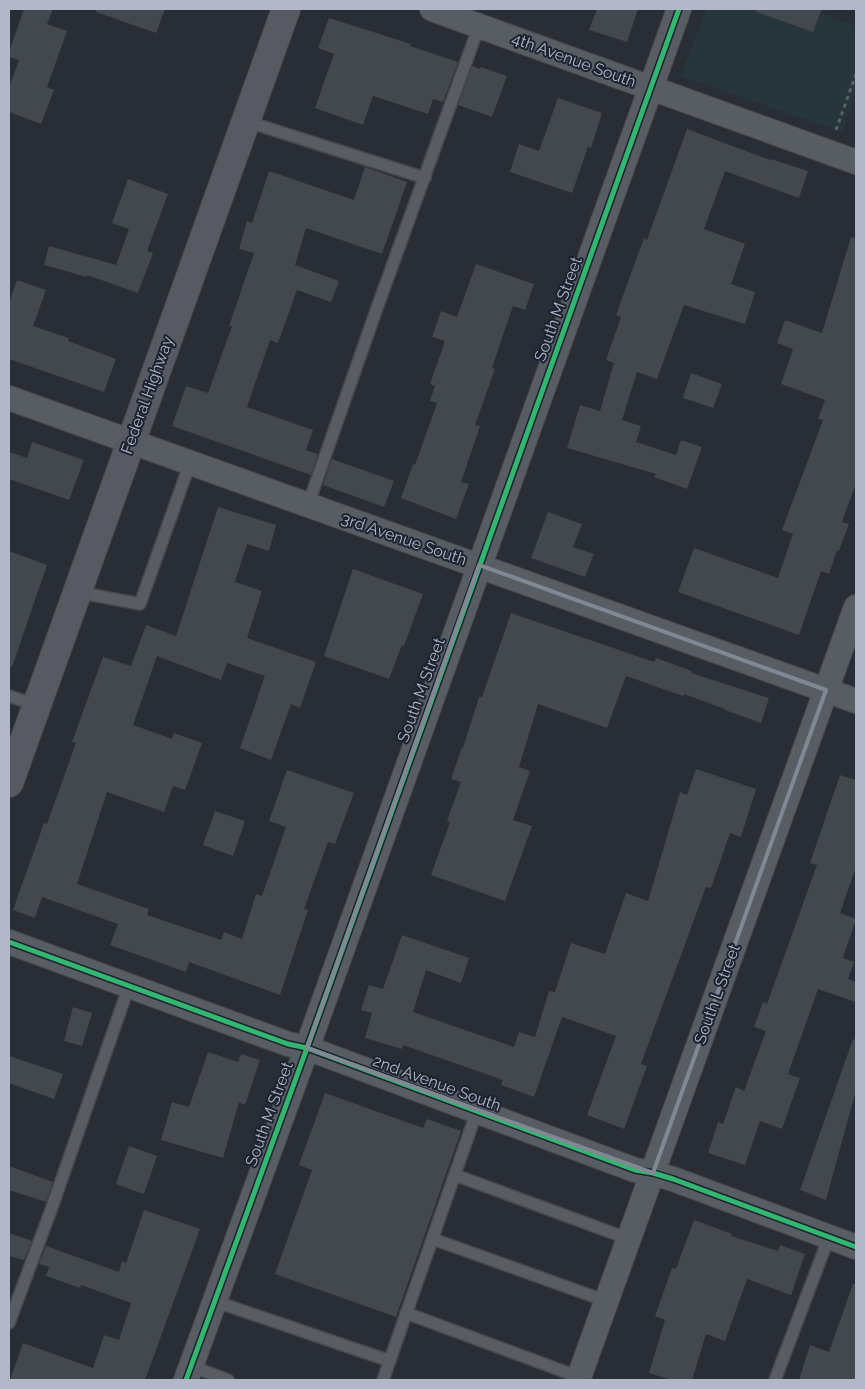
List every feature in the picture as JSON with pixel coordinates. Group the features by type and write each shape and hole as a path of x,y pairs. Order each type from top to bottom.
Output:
{"main road":[{"name":"Federal Highway","path":"9,783 286,9"}],"street":[{"name":"4th Avenue South","path":"432,9 856,162"},
{"name":"South M Street","path":"188,1373 307,1048 679,9"},
{"name":"3rd Avenue South","path":"9,398 856,701"},
{"name":"South L Street","path":"579,1379 856,607"},
{"name":"2nd Avenue South","path":"9,942 288,1044 307,1048 635,1170 652,1172 856,1247"}],"lane":[{"path":"308,505 480,26"},
{"path":"245,121 424,178"},
{"path":"77,592 140,604 190,463"},
{"path":"9,696 36,705"},
{"path":"9,1323 51,1210 129,986"},
{"path":"383,1380 477,1111"},
{"path":"455,1175 629,1239"},
{"path":"774,1380 829,1237"},
{"path":"433,1239 606,1301"},
{"path":"214,1300 390,1361"},
{"path":"406,1313 579,1379"},
{"path":"188,1373 228,1380"}],"path":[{"path":"835,134 856,74"}],"highlighted area":[{"path":"479,565 826,690 653,1173 307,1048"}],"shaded area":[{"path":"707,9 810,9 856,26 856,87 843,132 680,76"}],"building":[{"path":"24,9 53,9 47,24 67,31 47,87 54,90 41,124 9,112 9,88 19,60 9,57 9,52"},
{"path":"97,9 165,9 156,33 96,12"},
{"path":"597,9 638,9 627,42 589,30"},
{"path":"757,9 822,9 813,32 756,12"},
{"path":"329,18 411,44 410,46 458,62 443,102 433,99 428,114 373,96 363,125 315,108 334,54 318,48"},
{"path":"472,66 480,69 481,67 507,76 492,117 458,105"},
{"path":"558,98 602,113 591,148 588,147 572,193 510,172 519,144 539,151"},
{"path":"687,129 770,160 808,171 799,198 725,171 704,229 745,244 731,284 755,292 745,324 684,305 657,379 637,372 622,420 641,426 636,442 676,455 681,440 702,447 687,489 654,477 656,474 567,448 580,405 600,411 614,363 606,360 621,317 616,315 644,238 647,240"},
{"path":"365,167 407,182 382,254 306,228 295,265 339,281 331,302 297,290 278,343 270,340 247,407 313,430 306,450 318,454 311,475 172,426 186,386 208,393 232,326 229,326 254,253 239,249 247,221 252,223 269,171 354,200"},
{"path":"128,179 168,194 147,251 153,253 138,293 87,275 87,277 44,265 49,246 116,265 129,229 112,223"},
{"path":"851,237 856,238 856,483 842,522 849,524 839,551 837,550 829,574 821,571 799,635 678,592 694,548 778,578 793,534 782,530 823,420 818,419 825,400 781,384 793,349 777,343 785,320 822,333"},
{"path":"476,264 534,284 525,310 513,306 492,368 495,369 475,425 480,426 461,482 469,484 456,519 401,498 437,403 430,401 435,386 430,384 445,341 432,337 441,311 457,317"},
{"path":"17,280 46,290 33,326 69,338 68,341 116,359 104,392 9,359 9,303"},
{"path":"691,373 722,384 713,408 683,398"},
{"path":"32,442 84,460 69,500 9,479 9,452 27,458"},
{"path":"332,459 394,481 384,507 323,485"},
{"path":"218,507 276,525 269,551 247,544 235,582 262,591 247,638 316,662 300,708 291,704 271,760 240,748 265,676 227,663 221,680 157,656 133,725 172,739 174,733 202,743 185,790 173,786 164,812 107,792 77,884 149,909 147,915 221,940 224,932 242,939 256,894 262,896 286,827 269,821 287,770 354,793 335,844 328,842 304,909 308,910 280,995 189,962 186,972 110,945 118,924 42,897 35,918 13,910 44,823 47,824 76,743 72,742 103,657 131,666 146,625 176,636"},
{"path":"548,512 582,524 573,547 594,554 585,577 531,558"},
{"path":"9,551 47,565 12,667 9,666"},
{"path":"353,569 423,594 404,646 402,645 389,679 324,656"},
{"path":"511,613 654,662 656,658 692,671 691,673 769,698 761,723 684,694 683,696 626,676 607,728 538,704 519,767 530,771 513,820 532,826 505,901 431,875 450,822 447,821 461,782 451,779 479,697 482,697"},
{"path":"696,769 756,789 741,837 730,833 711,888 706,887 641,1064 647,1066 624,1129 587,1115 616,1036 562,1017 534,1097 501,1085 503,1080 403,1045 402,1049 365,1038 372,1013 361,1010 369,985 383,989 402,935 469,958 461,983 426,970 413,1012 514,1047 519,1032 535,1037 549,991 555,992 571,943 605,954 626,893 648,901 680,792 687,795"},
{"path":"840,775 856,780 856,867 840,913 856,919 843,958 854,962 848,979 856,982 856,1002 818,989 788,1074 800,1078 782,1129 760,1121 745,1165 708,1153 718,1122 723,1124 736,1087 744,1091 766,1031 754,1027 763,1002 767,1004 817,865 810,863"},
{"path":"215,811 245,821 233,856 203,845"},
{"path":"73,1007 92,1013 82,1046 64,1041"},
{"path":"853,1039 856,1040 856,1090 826,1200 800,1190"},
{"path":"208,1052 238,1062 241,1054 260,1060 245,1105 239,1102 223,1158 161,1140 172,1102 189,1107"},
{"path":"9,1056 63,1074 54,1099 9,1083"},
{"path":"325,1093 423,1128 427,1119 461,1131 396,1317 275,1274 312,1170 299,1165"},
{"path":"129,1146 157,1156 144,1194 116,1184"},
{"path":"9,1166 53,1182 46,1202 9,1190"},
{"path":"144,1210 200,1229 145,1380 10,1380 23,1343 93,1368 104,1335 119,1340 131,1303 81,1285 80,1288 46,1276 49,1267 39,1264 46,1246 119,1272 122,1261 126,1263"},
{"path":"694,1220 732,1234 731,1236 778,1251 780,1245 805,1254 791,1295 747,1279 725,1341 706,1334 692,1380 672,1380 649,1373 665,1320 655,1316 672,1268 676,1269"},
{"path":"9,1233 32,1241 24,1260 9,1256"},
{"path":"853,1284 856,1284 856,1380 799,1380 810,1345 829,1352"}],"cycle path":[{"path":"186,1380 307,1048 679,9"},
{"path":"9,942 288,1044 307,1048 635,1170 673,1179 856,1247"}]}
